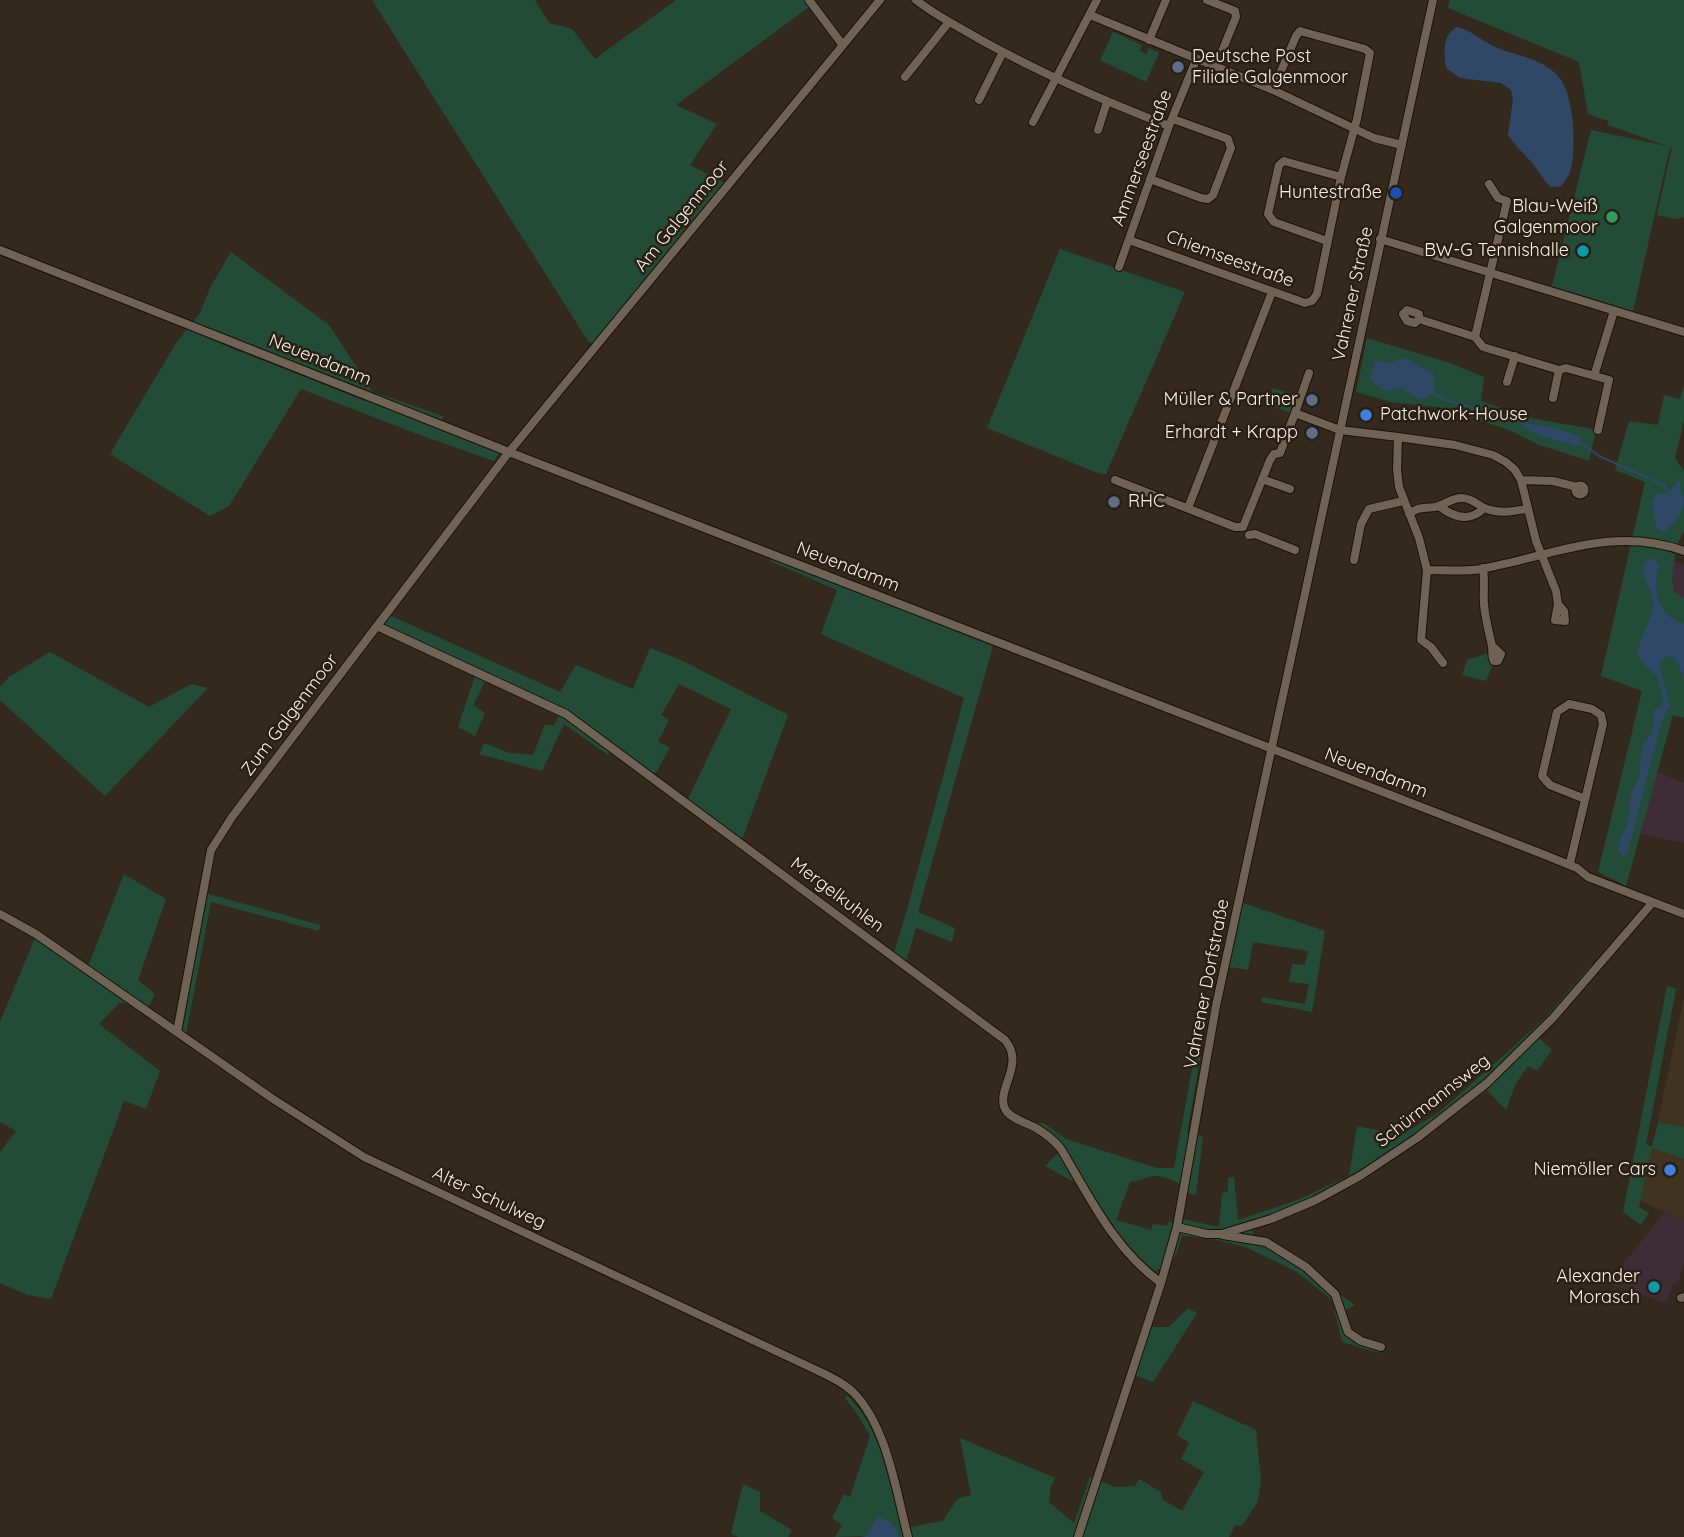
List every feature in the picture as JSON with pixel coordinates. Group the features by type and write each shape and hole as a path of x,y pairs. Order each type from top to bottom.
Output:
{"street":[{"path":"809,0 842,44"},
{"name":"Am Galgenmoor","path":"509,452 880,0"},
{"path":"916,0 949,22 1057,80 1107,102 1228,139 1231,148 1213,195 1208,199 1150,179"},
{"path":"1033,122 1097,0"},
{"path":"1149,40 1166,0"},
{"path":"1207,0 1235,11 1236,18 1216,66"},
{"name":"Vahrener Straße","path":"1340,430 1433,0"},
{"path":"1090,15 1273,90 1374,138 1402,145"},
{"path":"905,77 949,22"},
{"name":"Chiemseestraße","path":"1129,240 1305,303 1312,301 1317,294 1370,53 1300,31 1273,90"},
{"path":"979,100 1003,52"},
{"name":"Ammerseestraße","path":"1119,267 1196,60"},
{"path":"1098,130 1107,102"},
{"path":"1327,241 1274,222 1268,214 1279,165 1284,161 1341,177"},
{"path":"1475,337 1507,201 1498,198 1489,184"},
{"path":"1380,239 1684,332"},
{"name":"Neuendamm","path":"0,250 509,452 1569,864 1588,877 1684,914"},
{"path":"1188,509 1272,292"},
{"path":"1594,376 1614,311"},
{"path":"1419,319 1475,337 1483,347 1559,370 1566,368 1609,380 1598,430"},
{"path":"1507,382 1515,356"},
{"path":"1553,398 1559,370"},
{"path":"1115,480 1243,527 1270,460 1274,454 1280,453 1309,373"},
{"path":"1295,413 1340,430 1455,445 1493,455 1506,462 1521,480 1527,509 1556,591 1558,604"},
{"name":"Vahrener Dorfstraße","path":"1078,1537 1177,1227 1216,1006 1340,430"},
{"path":"1398,437 1397,470 1403,501 1419,538 1427,570 1421,640 1432,647 1443,663"},
{"name":"Zum Galgenmoor","path":"177,1032 211,850 232,817 509,452"},
{"path":"1262,479 1290,489"},
{"path":"1521,480 1553,481 1577,487"},
{"path":"1409,514 1416,508 1439,506 1447,501 1466,498 1484,508 1508,512 1527,509"},
{"path":"1354,560 1362,524 1369,509 1403,501"},
{"path":"1439,506 1462,518 1476,515 1484,508"},
{"path":"1249,535 1255,534 1295,550"},
{"path":"1427,570 1483,568 1609,541 1634,540 1663,544 1684,551"},
{"path":"1483,568 1484,601 1492,646"},
{"name":"Mergelkuhlen","path":"377,626 566,714 1005,1040 1013,1048 1014,1059 1005,1091 1004,1104 1007,1112 1052,1138 1125,1251 1161,1283"},
{"path":"1569,864 1585,799 1603,724 1601,715 1592,709 1569,704 1557,712 1542,776 1550,785 1585,799"},
{"name":"Schürmannsweg","path":"1177,1227 1207,1234 1222,1234 1270,1219 1316,1200 1360,1176 1417,1138 1487,1083 1553,1018 1653,902"},
{"name":"Alter Schulweg","path":"0,914 36,934 302,1119 364,1157 821,1372 850,1389 872,1415 886,1454 908,1537"},
{"path":"1222,1234 1266,1242 1306,1267 1335,1294 1348,1332 1361,1341 1381,1347"}],"shaded area":[{"path":"1674,561 1684,565 1684,598 1674,591"},
{"path":"1657,772 1684,783 1684,843 1640,834"},
{"path":"1684,996 1684,1127 1658,1122"},
{"path":"1652,1147 1684,1159 1684,1220 1640,1201"},
{"path":"1665,1212 1684,1220 1684,1263 1677,1284 1673,1284 1666,1303 1608,1283"}],"green space":[{"path":"372,0 535,0 549,23 572,29 595,59 676,0 804,0 809,7 676,105 717,124 690,165 726,184 596,345 588,341"},
{"path":"1450,0 1684,0 1684,217 1675,219 1657,215 1672,148 1670,147 1633,311 1552,286 1591,130 1667,146 1608,125 1608,121 1588,114 1579,62 1448,8"},
{"path":"1113,32 1142,45 1140,51 1146,54 1149,48 1159,53 1146,82 1100,60"},
{"path":"1060,249 1185,292 1106,474 1100,474 987,428"},
{"path":"231,252 329,325 373,392 443,416 440,428 499,453 494,461 301,389 229,506 210,516 110,454 176,343 200,313 210,288","holes":["224,334 372,392 365,401 221,344"]},
{"path":"1367,338 1450,363 1484,377 1481,401 1531,418 1592,429 1595,434 1589,461 1461,414 1437,407 1391,402 1356,392"},
{"path":"1684,384 1684,420 1675,458 1684,471 1684,531 1677,544 1672,578 1674,591 1684,598 1684,718 1673,715 1626,886 1598,872 1642,691 1601,676 1645,482 1615,470 1629,421 1658,425 1664,395 1680,399"},
{"path":"1273,388 1297,396 1291,413 1267,404"},
{"path":"771,557 993,646 918,912 955,928 952,942 916,928 906,961 894,953 964,698 821,634 837,590 770,561"},
{"path":"389,615 560,692 576,665 633,689 650,648 681,660 788,715 742,840 688,799 731,709 679,684 661,715 669,720 658,742 670,748 657,771 652,774 612,745 608,755 564,724 542,771 479,754 484,743 509,753 533,755 545,724 554,726 559,715 488,676 473,705 485,713 475,736 458,727 477,670 382,625"},
{"path":"50,652 149,707 191,684 208,688 105,796 0,700 0,687 9,677"},
{"path":"1489,653 1493,664 1486,681 1462,675 1467,660"},
{"path":"124,874 166,899 138,980 155,994 147,1009 120,1002 99,1024 160,1071 146,1109 124,1101 51,1299 28,1295 0,1283 0,1152 16,1131 0,1122 0,1022 35,938 85,974"},
{"path":"205,893 320,925 319,931 211,902 186,1034 180,1031"},
{"path":"1243,903 1325,931 1312,1012 1261,1002 1262,997 1305,1004 1309,984 1289,982 1292,964 1305,965 1308,951 1253,942 1248,970 1229,967"},
{"path":"1592,964 1598,970 1539,1038 1552,1050 1537,1071 1528,1066 1515,1085 1506,1110 1487,1090 1363,1181 1318,1203 1317,1198 1252,1229 1255,1243 1266,1245 1355,1305 1344,1311 1350,1324 1360,1336 1379,1344 1379,1353 1342,1342 1332,1300 1297,1272 1246,1247 1204,1237 1182,1236 1174,1258 1155,1271 1124,1239 1082,1177 1074,1182 1045,1166 1062,1149 1027,1129 1033,1122 1045,1124 1066,1139 1157,1168 1174,1168 1196,1047 1202,1048 1187,1133 1203,1136 1196,1195 1188,1193 1188,1187 1161,1177 1153,1176 1130,1182 1116,1220 1151,1230 1153,1224 1167,1226 1169,1221 1176,1225 1182,1219 1219,1227 1222,1193 1228,1192 1228,1178 1234,1177 1238,1220 1295,1201 1349,1176 1357,1126 1401,1135 1438,1113 1546,1017"},
{"path":"1667,986 1676,989 1646,1144 1652,1147 1658,1122 1684,1127 1684,1159 1652,1148 1639,1207 1649,1213 1641,1225 1623,1212"},
{"path":"1188,1308 1197,1313 1153,1382 1135,1375 1151,1327 1169,1327"},
{"path":"847,1395 863,1415 874,1436 890,1483 900,1489 910,1527 943,1521 957,1499 971,1495 960,1438 1055,1478 1049,1502 1074,1523 1090,1477 1115,1487 1135,1486 1139,1479 1161,1492 1162,1499 1182,1511 1204,1472 1181,1459 1189,1443 1177,1435 1193,1401 1256,1430 1261,1480 1258,1501 1242,1526 1235,1525 1229,1537 899,1537 898,1532 877,1518 866,1536 835,1537 842,1525 832,1518 844,1494 850,1497 870,1436 845,1398"},
{"path":"743,1484 760,1492 760,1511 792,1530 788,1537 738,1537 731,1533"}],"water":[{"path":"1457,27 1495,47 1537,62 1559,77 1568,96 1574,137 1570,172 1561,186 1551,187 1508,135 1513,99 1511,90 1501,83 1460,78 1446,68 1446,40"},
{"path":"1404,358 1433,373 1435,389 1429,397 1419,399 1401,388 1384,391 1370,379 1376,360 1389,363"},
{"path":"1519,422 1559,429 1582,439 1577,447 1538,435"},
{"path":"1677,481 1680,482 1681,494 1684,497 1681,513 1663,532 1656,528 1652,504 1656,494 1668,494"},
{"path":"1652,558 1659,564 1656,584 1662,608 1667,615 1684,624 1684,678 1676,659 1668,656 1659,664 1670,705 1662,721 1627,854 1622,857 1618,849 1627,826 1631,794 1639,777 1642,747 1651,734 1654,724 1653,711 1664,704 1657,676 1636,654 1653,606 1643,563"},
{"path":"877,1517 891,1523 897,1529 899,1537 860,1537 866,1536"}],"waterway":[{"path":"1432,393 1519,422"},
{"path":"1581,443 1599,456 1664,485 1668,494"}],"place":[{"name":"Deutsche Post Filiale Galgenmoor","path":"1178,67"},
{"name":"Huntestraße","path":"1396,193"},
{"name":"Blau-Weiß Galgenmoor","path":"1612,217"},
{"name":"BW-G Tennishalle","path":"1583,251"},
{"name":"Müller & Partner","path":"1312,400"},
{"name":"Patchwork-House","path":"1366,415"},
{"name":"Erhardt + Krapp","path":"1312,433"},
{"name":"RHC","path":"1114,502"},
{"name":"Niemöller Cars","path":"1670,1170"},
{"name":"Alexander Morasch","path":"1654,1287"}]}
